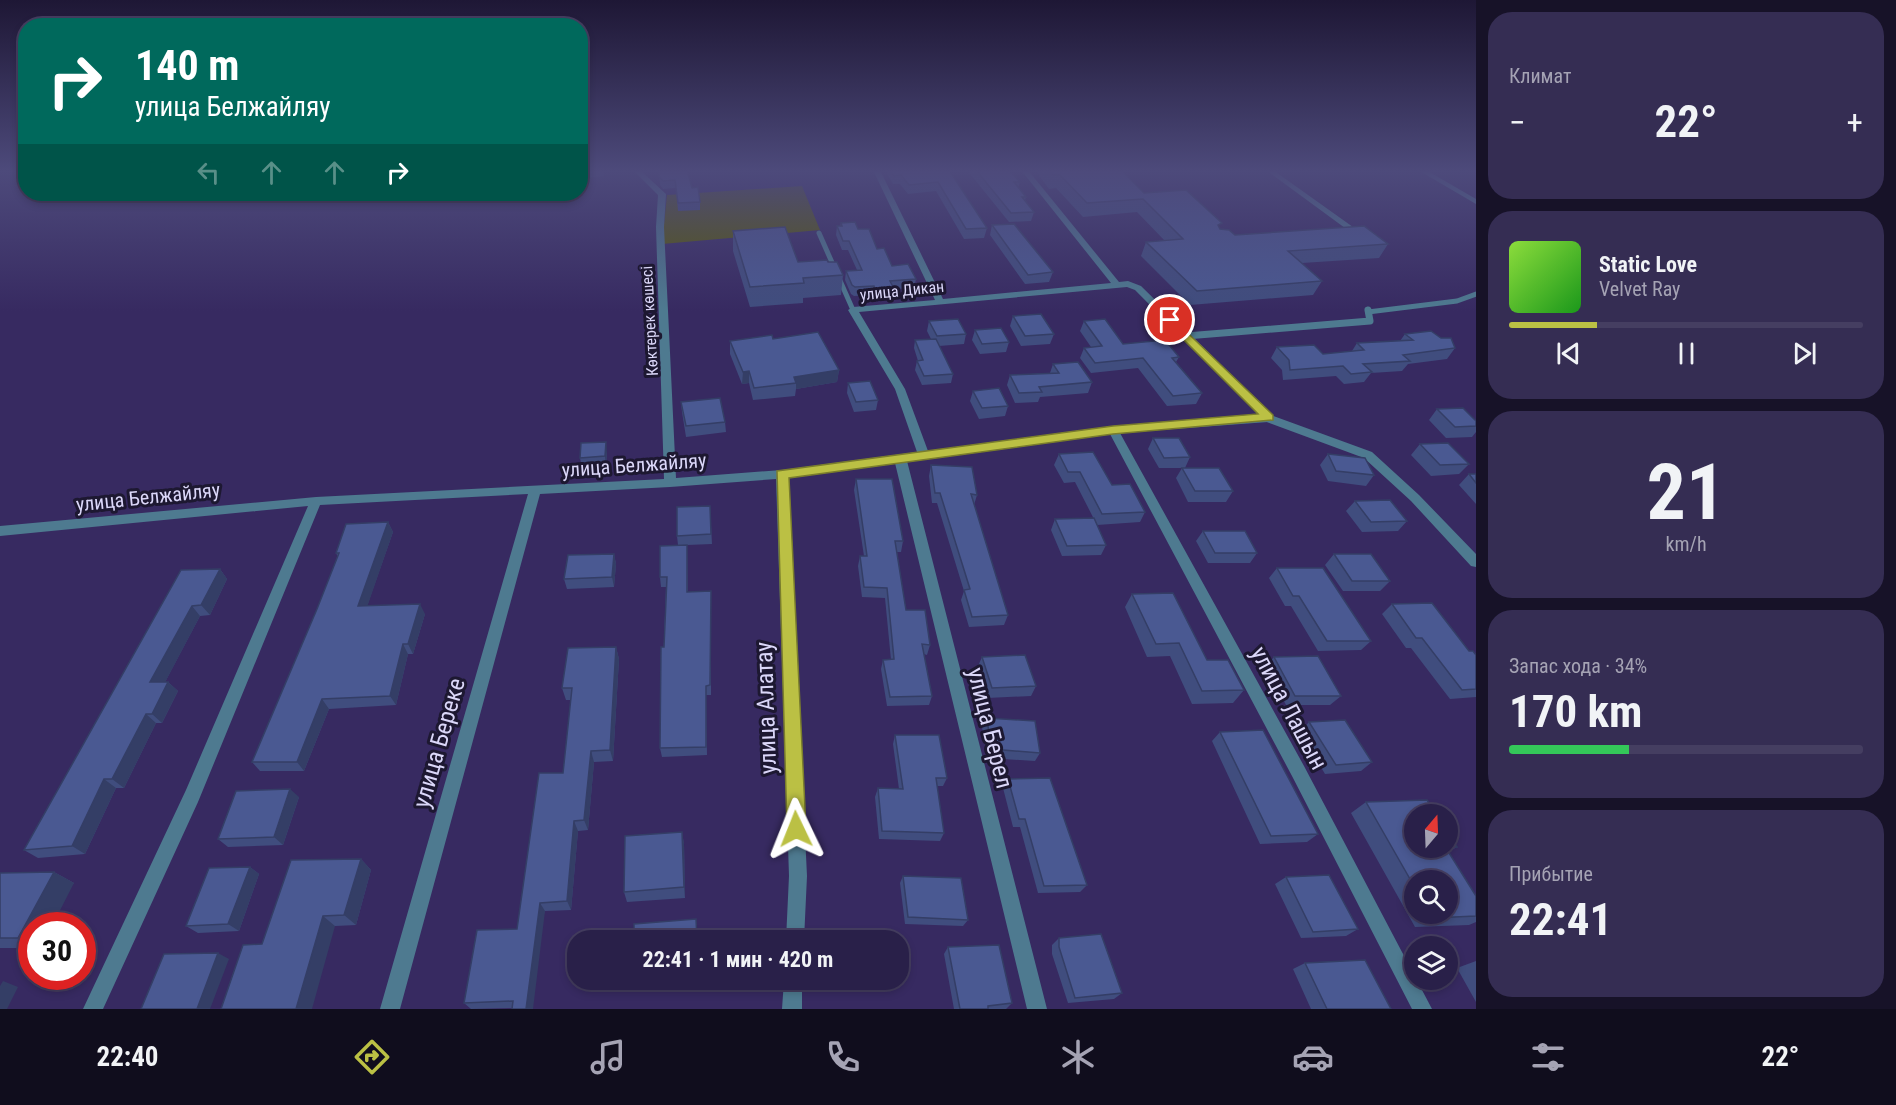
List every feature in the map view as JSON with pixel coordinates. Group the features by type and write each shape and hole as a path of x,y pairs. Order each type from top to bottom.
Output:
{"street":[{"name":"Көктерек көшесі","path":"661,217 670,483"},
{"path":"899,217 940,301"},
{"path":"1063,217 1117,285"},
{"path":"1335,217 1372,244"},
{"path":"1342,231 1353,230"},
{"name":"улица Дикан","path":"924,455 900,389 853,310 1128,284 1138,288 1268,418"},
{"name":"улица Белжайляу","path":"0,531 316,501 535,491 782,474 1113,430 1268,418"},
{"path":"1268,418 1368,456 1415,498 1476,562"},
{"name":"улица Лашын","path":"1113,430 1298,771 1422,1009"},
{"name":"улица Берел","path":"900,458 1037,1009"},
{"name":"улица Алатау","path":"782,474 798,876 795,930"},
{"name":"улица Береке","path":"390,1009 535,491"},
{"path":"93,1009 192,796 316,501"},
{"path":"792,1009 793,990"}],"lane":[{"path":"819,233 853,310"},
{"path":"1186,336 1370,321 1368,310 1457,301 1476,294"}],"shaded area":[{"path":"665,217 815,217 820,230 662,244"}],"building":[{"path":"959,217 980,217 987,228 966,229"},
{"path":"1161,217 1216,217 1222,223 1218,225 1220,229 1229,230 1235,235 1364,226 1388,244 1288,251 1322,281 1197,291 1146,242 1183,239"},
{"path":"855,222 858,229 869,229 877,249 884,248 892,266 908,264 916,279 890,281 894,289 875,290 874,286 855,287 852,285 846,271 862,270 849,241 843,241 837,226 842,226 841,223"},
{"path":"1014,224 1053,272 1028,275 992,225"},
{"path":"785,227 798,262 827,260 837,262 843,275 803,278 804,283 750,287 733,231"},
{"path":"1041,314 1054,334 1025,336 1013,316"},
{"path":"958,319 966,334 937,336 929,321"},
{"path":"1105,319 1123,344 1165,340 1179,357 1172,358 1202,393 1173,396 1143,358 1095,363 1084,348 1102,346 1084,321"},
{"path":"1001,328 1009,342 982,344 975,330"},
{"path":"1431,331 1441,338 1451,338 1455,348 1403,355 1410,361 1363,364 1372,372 1351,374 1343,366 1290,370 1289,360 1277,347 1314,345 1323,354 1364,350 1357,343 1413,340 1405,334"},
{"path":"818,332 839,370 794,377 796,383 754,388 749,371 743,372 730,341 772,335 773,339"},
{"path":"936,339 953,374 924,376 917,361 923,360 915,340"},
{"path":"1078,362 1092,382 1039,387 1042,392 1019,393 1010,375 1059,373 1053,364"},
{"path":"870,381 878,400 856,402 848,383"},
{"path":"999,388 1008,406 982,408 973,391"},
{"path":"720,398 725,422 686,426 681,402"},
{"path":"1463,408 1476,421 1476,426 1455,427 1437,409"},
{"path":"1153,438 1179,438 1190,457 1164,458"},
{"path":"606,442 605,456 580,458 581,443"},
{"path":"1448,443 1469,464 1440,465 1420,444"},
{"path":"1093,452 1112,485 1130,484 1145,512 1102,514 1080,472 1068,472 1059,454"},
{"path":"1328,454 1365,458 1374,475 1336,471"},
{"path":"931,465 972,467 977,495 971,494 1008,615 972,617 964,590 970,589 940,493 935,493"},
{"path":"1182,468 1219,468 1233,491 1195,491"},
{"path":"1469,474 1476,474 1476,483"},
{"path":"856,479 892,479 903,541 895,541 906,610 925,610 930,645 922,644 932,696 890,697 883,660 894,659 887,588 864,587 860,556 867,556"},
{"path":"1390,500 1407,521 1371,522 1355,501"},
{"path":"710,506 711,534 677,536 677,507"},
{"path":"1094,518 1106,545 1067,546 1055,519"},
{"path":"388,522 358,606 420,604 408,644 403,644 390,696 322,699 297,762 252,762 317,609 339,553 336,553 346,524"},
{"path":"1203,531 1245,531 1257,553 1215,553"},
{"path":"687,545 687,592 711,591 710,685 706,686 706,747 660,748 661,647 664,647 667,577 660,577 660,546"},
{"path":"614,554 612,577 564,579 568,555"},
{"path":"1334,554 1371,554 1390,581 1352,581"},
{"path":"1277,568 1323,568 1371,641 1327,641 1299,596 1293,596"},
{"path":"220,569 201,605 192,606 150,682 168,682 152,714 146,714 112,779 104,779 72,846 24,850 181,570"},
{"path":"1173,593 1207,660 1228,660 1244,690 1202,691 1179,643 1156,644 1132,594"},
{"path":"1432,603 1469,651 1473,651 1476,655 1476,689 1462,690 1422,638 1416,638 1392,604"},
{"path":"616,647 610,750 591,751 584,820 574,821 567,901 540,903 526,1009 512,1009 513,1001 464,1003 477,930 517,929 539,773 563,773 572,688 562,688 568,648"},
{"path":"1025,655 1036,686 992,688 982,657"},
{"path":"1318,656 1341,696 1295,696 1274,657"},
{"path":"987,718 1035,721 1040,753 991,749"},
{"path":"1345,720 1372,762 1336,765 1309,722"},
{"path":"1263,730 1318,834 1271,836 1220,732"},
{"path":"895,735 939,735 947,778 936,778 944,833 882,831 878,788 903,789"},
{"path":"1050,778 1087,885 1044,886 1025,819 1019,819 1008,779"},
{"path":"290,789 274,837 218,839 236,791"},
{"path":"1427,800 1430,804 1404,804 1404,858 1452,858 1476,896 1476,916 1458,917 1458,870 1405,870 1366,802"},
{"path":"682,832 684,887 624,892 625,836"},
{"path":"361,859 344,915 323,916 296,1009 221,1009 243,945 262,944 291,860"},
{"path":"250,867 228,924 186,926 209,868"},
{"path":"54,872 32,912 18,912 18,938 0,938 0,873"},
{"path":"1329,875 1358,929 1313,932 1286,877"},
{"path":"903,876 961,878 968,920 908,917"},
{"path":"696,919 697,930 634,930 634,924"},
{"path":"1101,934 1122,993 1075,998 1059,947 1059,938"},
{"path":"999,945 1012,1003 988,1006 988,1009 960,1009 948,947"},
{"path":"218,953 197,1009 141,1009 164,954"},
{"path":"1365,960 1391,1009 1327,1009 1305,963"}],"route":[{"path":"796,829 782,474 1113,430 1204,421 1268,418 1170,320"}]}
